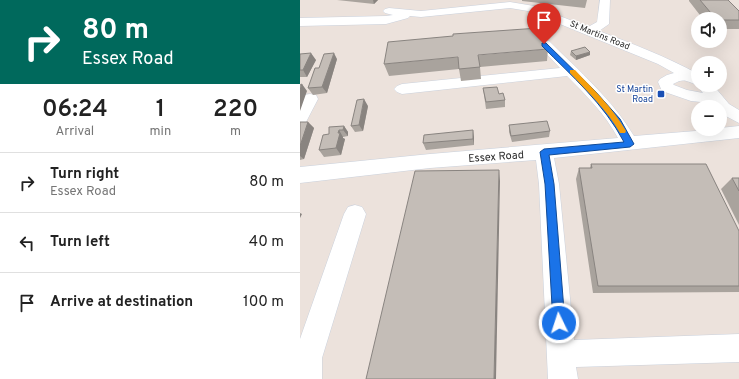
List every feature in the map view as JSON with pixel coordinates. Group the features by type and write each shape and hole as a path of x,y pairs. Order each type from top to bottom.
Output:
{"street":[{"path":"300,22 386,20 416,14 431,0"},
{"path":"590,31 603,24 605,0"},
{"name":"St Martins Road","path":"389,12 416,14 507,2 530,8 590,31 657,59 691,76"},
{"path":"544,44 593,92 617,121 630,144"},
{"path":"402,89 571,71"},
{"path":"691,77 672,78 665,82 667,88 676,92 709,100"},
{"path":"710,92 716,100"},
{"path":"300,118 310,99"},
{"path":"727,117 738,127"},
{"name":"Essex Road","path":"300,175 430,161 630,144 738,127"},
{"path":"544,152 549,184 562,366 739,348"},
{"path":"306,379 308,358 315,334 355,214"}],"building":[{"path":"700,0 728,0 739,11 739,20 727,20 727,12 710,12"},
{"path":"539,28 548,49 478,55 480,67 459,69 458,57 384,64 388,42 453,36 453,34"},
{"path":"585,47 590,52 576,56 571,51"},
{"path":"311,53 303,70 300,70 300,54"},
{"path":"334,53 322,87 308,88 315,68 319,68 324,54"},
{"path":"497,87 499,94 503,93 505,100 486,102 483,88"},
{"path":"364,99 359,125 351,126 357,100"},
{"path":"547,121 550,131 511,136 509,125"},
{"path":"300,122 308,122 300,146"},
{"path":"344,126 343,130 339,130 338,133 340,133 336,148 319,150 323,135 329,134 329,127"},
{"path":"473,130 473,139 423,143 424,135"},
{"path":"591,164 706,164 739,231 739,286 598,286 579,168 592,168"},
{"path":"499,170 494,379 366,379 415,171"},
{"path":"732,178 739,178 739,191"}],"slow traffic":[{"path":"572,72 593,92 617,121 623,131"}],"place":[{"name":"St Martin Road","path":"661,94"}],"route":[{"path":"544,44 593,92 617,121 630,144 544,152 549,184 559,323"}]}
